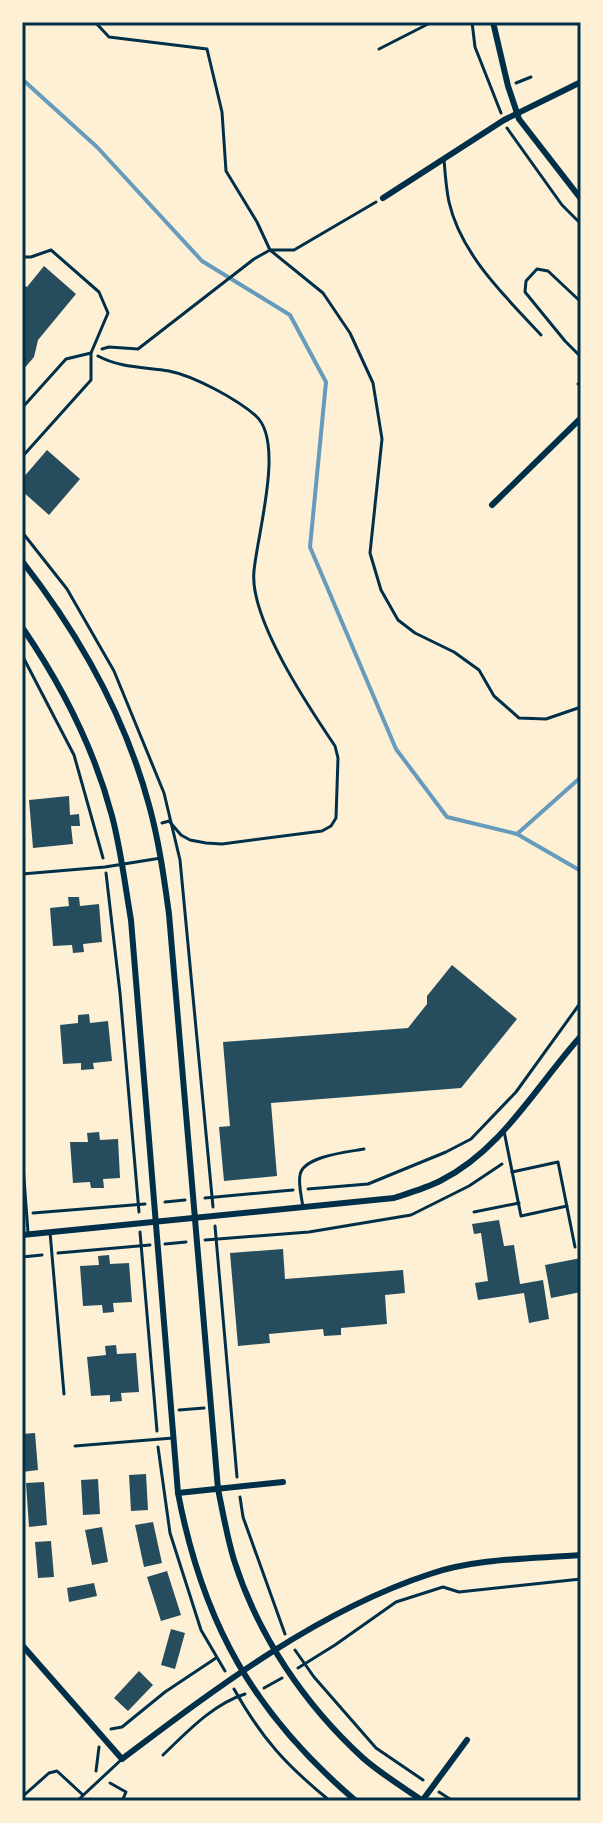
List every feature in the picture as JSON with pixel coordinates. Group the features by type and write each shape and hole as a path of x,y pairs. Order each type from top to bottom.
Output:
{"street":[{"path":"493,22 519,119 581,199"},
{"path":"383,198 518,113 581,82"},
{"path":"492,505 581,418"},
{"path":"22,561 60,612 100,679 134,758 154,824 169,914 218,1489 234,1560 247,1596 275,1652 330,1725 365,1760 423,1801 467,1740"},
{"path":"22,627 57,682 97,768 113,818 122,864 131,920 178,1493 192,1556 208,1605 254,1691 290,1740 356,1801"},
{"path":"25,1235 394,1198 440,1181 471,1162 504,1131 581,1036"},
{"path":"178,1493 283,1482"},
{"path":"22,1645 122,1759 242,1671 358,1602 432,1573 489,1562 581,1555"}],"lane":[{"path":"379,49 432,22"},
{"path":"444,159 449,203 458,227 493,282 541,335"},
{"path":"22,257 51,250 99,292 108,313 91,353 91,380 22,457"},
{"path":"581,302 548,271 537,269 526,281 525,292 581,357"},
{"path":"22,408 66,359 91,353"},
{"path":"22,874 161,858"},
{"path":"504,1131 521,1216 567,1206"},
{"path":"303,1208 300,1175 304,1167 313,1160 364,1149"},
{"path":"22,1152 25,1235"},
{"path":"512,1172 558,1162 575,1247"},
{"path":"474,1212 519,1203"},
{"path":"50,1232 64,1394"},
{"path":"75,1446 173,1438"},
{"path":"77,1801 122,1759"},
{"path":"22,1797 49,1773 57,1771 83,1795"}],"path":[{"path":"95,22 109,37 207,49 222,112 226,171 270,250 323,293 350,333 373,383 382,439 370,553 381,590 398,620 479,670 494,696 519,718 546,719 581,707"},
{"path":"91,353 109,347 138,349 254,259 270,250 294,250 383,198"},
{"path":"91,353 110,363 187,376 259,418 268,441 267,476 254,572 257,606 265,628 335,746 338,758 336,818 331,826 322,831 222,844 206,843 190,840 169,821"},
{"path":"22,532 67,589 114,671 164,793 180,860 243,1517 280,1627 305,1664 376,1748 453,1801"},
{"path":"154,824 169,821"},
{"path":"26,1214 368,1184 471,1139 516,1092 581,1002"},
{"path":"22,1257 309,1232 411,1215 469,1186 502,1164"},
{"path":"171,1410 211,1408"},
{"path":"163,1755 195,1724 230,1698 265,1688 396,1602 443,1587 459,1592 581,1579"},
{"path":"122,1801 126,1792 96,1772 96,1756 105,1730 122,1727 165,1692 217,1658"}],"building":[{"path":"44,266 76,294 38,340 34,357 22,371 22,284 27,287"},
{"path":"47,450 80,479 49,515 22,491 22,479"},
{"path":"69,796 70,815 79,814 80,826 71,826 73,844 33,848 29,800"},
{"path":"68,897 79,897 80,906 99,904 102,942 83,944 84,952 73,953 72,945 53,946 50,908 69,906"},
{"path":"452,965 517,1019 461,1088 271,1103 277,1176 224,1181 219,1127 230,1126 223,1042 408,1028 427,1004 427,996"},
{"path":"89,1014 90,1023 108,1021 112,1061 93,1063 94,1069 81,1070 81,1063 63,1064 60,1025 78,1023 78,1015"},
{"path":"99,1132 100,1140 118,1139 120,1178 103,1179 104,1188 91,1188 90,1182 73,1183 70,1142 88,1142 87,1133"},
{"path":"499,1220 504,1246 514,1245 520,1284 543,1280 549,1319 529,1323 524,1293 478,1300 475,1283 488,1281 481,1233 474,1234 472,1224"},
{"path":"283,1249 285,1279 403,1270 405,1293 385,1295 387,1324 341,1328 341,1335 324,1336 323,1329 269,1334 270,1343 238,1346 230,1253"},
{"path":"109,1255 110,1264 129,1263 132,1302 113,1303 114,1312 103,1313 102,1305 83,1306 80,1266 99,1265 98,1256"},
{"path":"581,1258 581,1292 551,1298 545,1265"},
{"path":"116,1345 117,1354 136,1353 139,1392 121,1393 122,1401 110,1402 110,1395 91,1396 87,1357 106,1355 105,1346"},
{"path":"35,1433 38,1470 22,1472 22,1434"},
{"path":"146,1474 148,1510 131,1511 129,1475"},
{"path":"98,1479 100,1514 83,1515 81,1480"},
{"path":"44,1482 47,1525 29,1527 26,1483"},
{"path":"153,1522 162,1563 144,1567 135,1525"},
{"path":"102,1527 108,1562 92,1565 85,1530"},
{"path":"51,1541 54,1577 38,1578 35,1542"},
{"path":"167,1571 181,1615 161,1621 147,1577"},
{"path":"94,1583 97,1596 69,1602 67,1588"},
{"path":"171,1629 185,1633 175,1669 161,1665"},
{"path":"139,1671 153,1685 128,1711 114,1698"}],"waterway":[{"path":"22,79 97,147 202,261 290,315 326,382 310,547 396,749 447,817 517,834 581,871"},
{"path":"517,834 581,777"}]}
